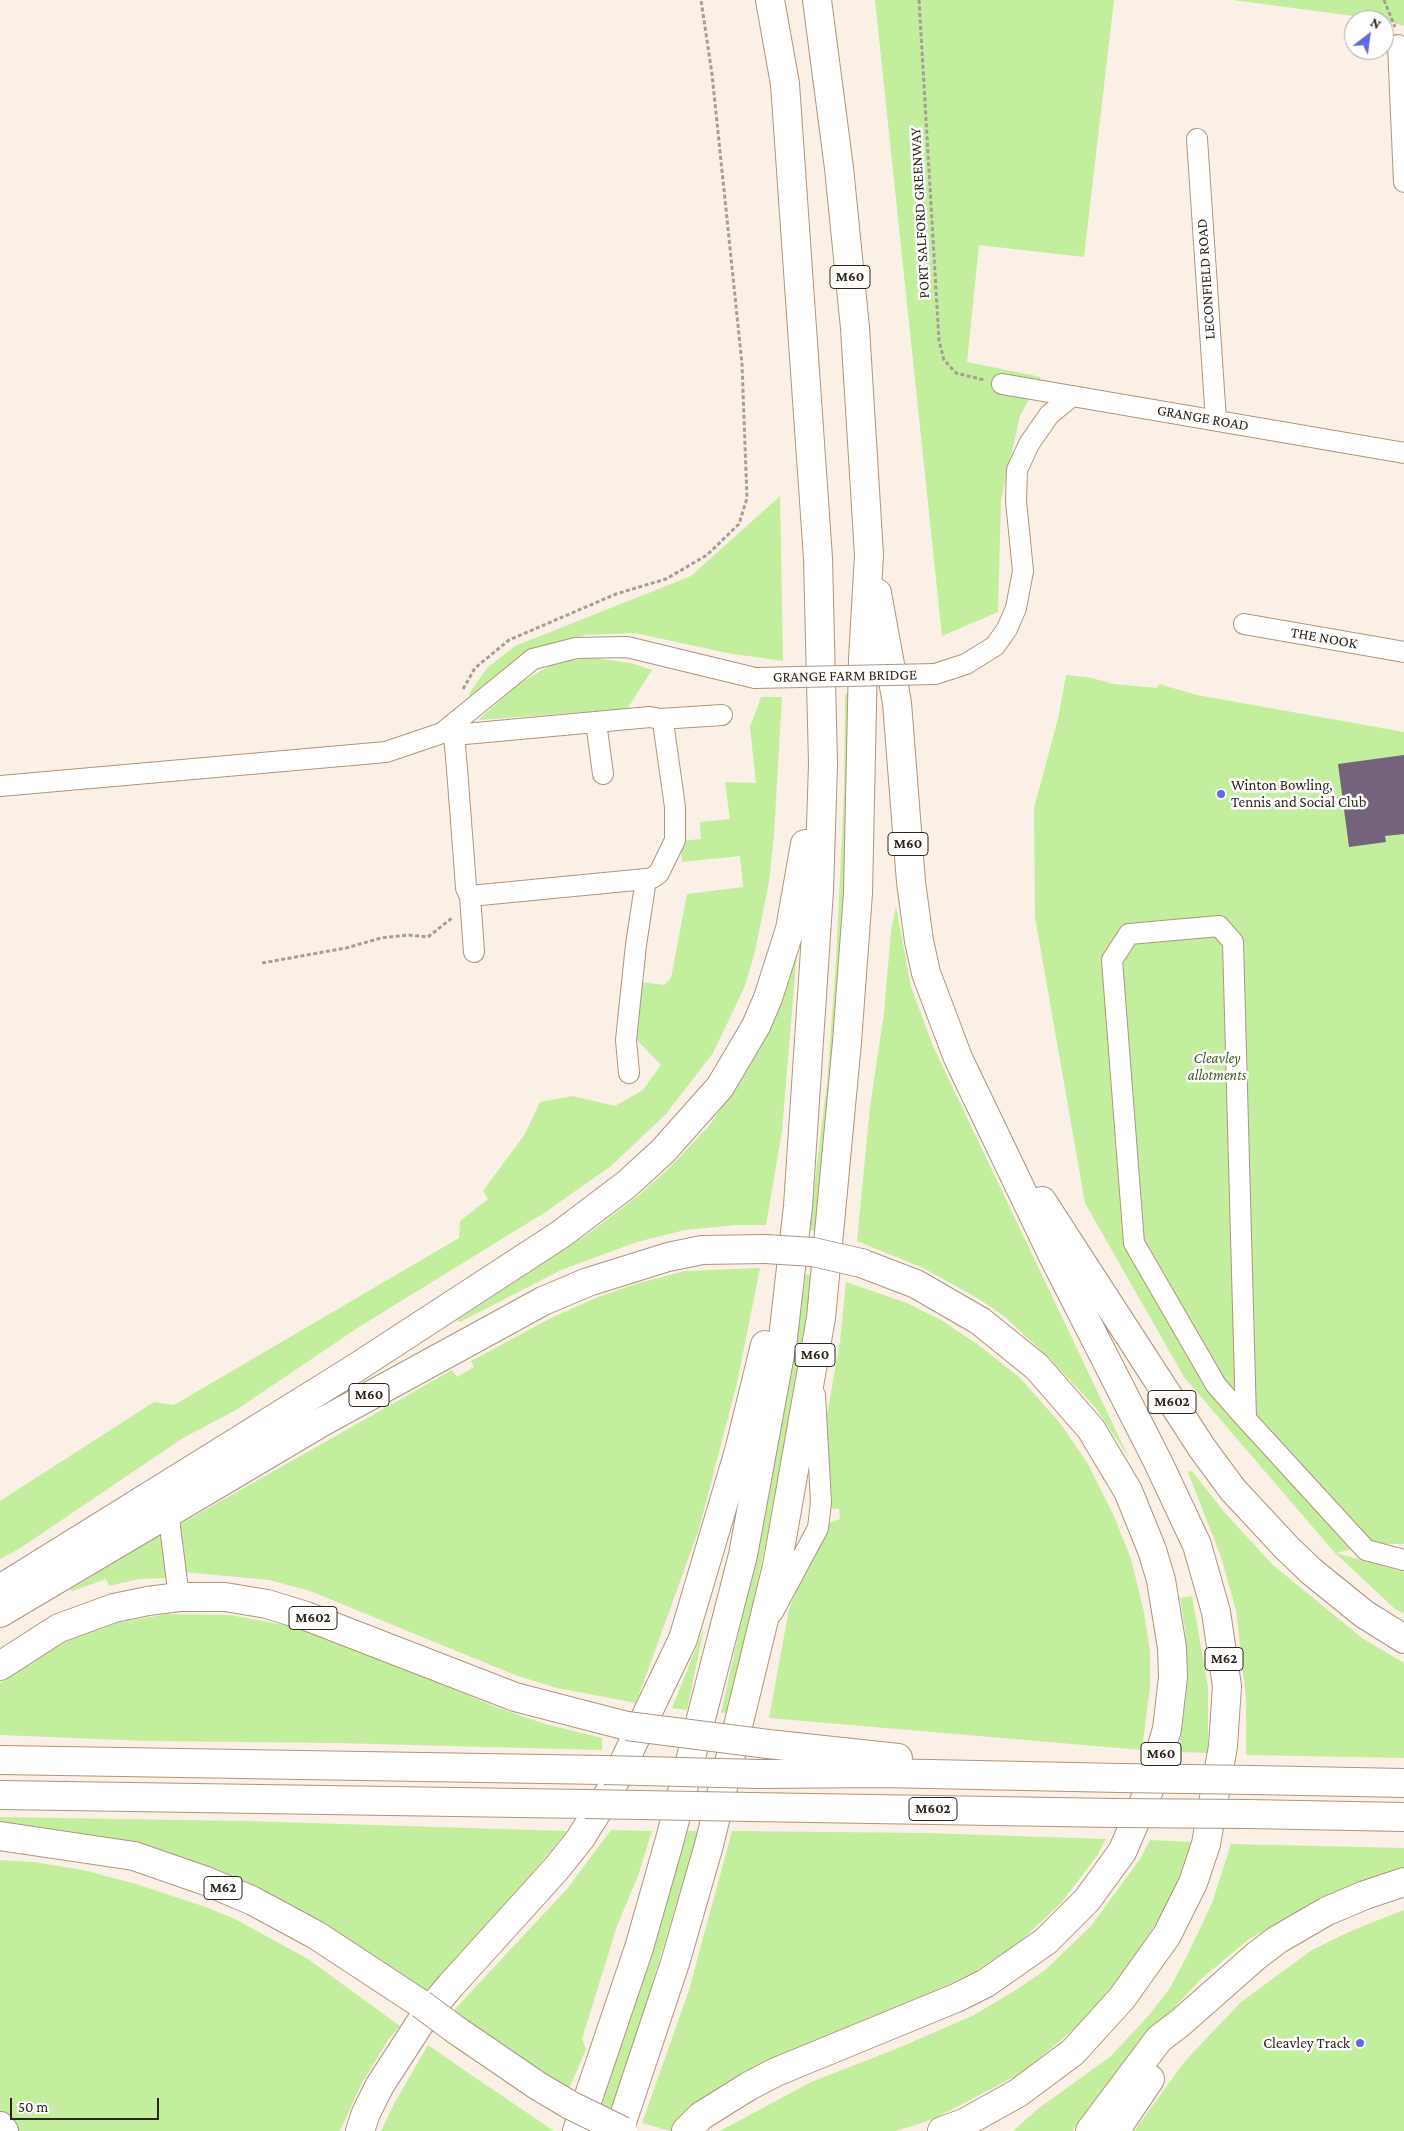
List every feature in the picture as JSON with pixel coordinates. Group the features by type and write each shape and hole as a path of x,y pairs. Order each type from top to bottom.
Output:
{"highway":[{"name":"M60","path":"578,2131 639,1948 670,1839 743,1555 783,1338 798,1206 819,871 823,764 820,634 818,558 785,84 770,0"},
{"name":"M60","path":"621,2131 675,1963 709,1845 762,1634 777,1566 813,1373 821,1318 847,1042 858,893 863,659 869,555 854,319 839,168 817,0"},
{"name":"M60","path":"869,555 897,703 907,835 919,941 938,1008 958,1058 989,1120"},
{"name":"M60","path":"9,1584 354,1369 561,1234 626,1184 691,1121 720,1087 756,1026 768,998 790,928 811,800 818,720 820,634"},
{"name":"M602","path":"989,1120 1198,1441 1233,1490 1264,1525 1311,1571 1364,1614 1404,1639"},
{"name":"M62","path":"942,2131 964,2123 1018,2093 1074,2052 1122,1998 1153,1956 1184,1903 1206,1844 1223,1746 1226,1717 1227,1686 1223,1648 1216,1612 1198,1545 1158,1462 1052,1256 989,1120"},
{"name":"M60","path":"360,2131 366,2113 380,2085 424,2017 556,1869 580,1838 609,1794 636,1740 683,1639 713,1542 739,1451 798,1206"},
{"name":"M60","path":"0,1613 168,1511 322,1422 542,1301 588,1282 668,1256 702,1250 765,1248 812,1252 861,1263 896,1275 934,1292 1007,1340 1037,1366 1064,1395 1097,1438 1128,1491 1149,1543 1161,1580 1172,1648 1173,1677 1167,1729 1149,1790 1122,1852 1087,1900 1046,1941 1003,1973 956,1998 776,2072 708,2111 686,2131"},
{"name":"M602","path":"0,1666 59,1628 114,1608 148,1600 179,1597 225,1598 267,1604 306,1616 515,1697 627,1726 768,1744 1071,1777"},
{"name":"M602","path":"0,1760 760,1774 882,1773 1404,1783"},
{"name":"M602","path":"0,1795 1404,1817"},
{"name":"M62","path":"0,1836 134,1856 206,1881 252,1901 308,1930 352,1957 538,2086 621,2131"},
{"path":"1090,2131 1159,2039 1277,1940 1327,1911 1365,1895 1404,1882"},
{"path":"1115,2131 1172,2044 1180,2023"},
{"path":"0,2126 4,2131"}],"street":[{"path":"1398,45 1404,182"},
{"name":"LECONFIELD ROAD","path":"1197,139 1216,420"},
{"name":"GRANGE ROAD","path":"1002,384 1404,453"},
{"name":"GRANGE FARM BRIDGE","path":"0,786 386,752 454,729 533,659 576,648 626,647 756,678 935,674 966,664 995,646 1007,629 1016,608 1023,571 1016,501 1017,470 1029,444 1049,415 1072,396"},
{"name":"THE NOOK","path":"1244,624 1404,652"},
{"path":"474,952 470,900 466,888 454,729 596,722 650,717 660,719 722,715"},
{"path":"470,900 646,879 652,878 659,873 675,840 675,808 663,722 660,719"},
{"path":"596,722 603,774"},
{"path":"629,1073 626,1040 636,945 646,879"},
{"path":"1246,1419 1233,942 1219,926 1129,934 1112,960 1134,1243 1216,1385 1246,1419 1366,1550 1404,1560"},
{"path":"168,1511 179,1597"}],"path":[{"path":"454,729 462,692 475,668 510,640 616,594 666,580 707,556 739,524 747,498 742,364 712,74 701,0"},
{"name":"PORT SALFORD GREENWAY","path":"919,0 924,62 935,301 939,341 944,360 956,373 1002,384"},
{"path":"1384,0 1394,23 1398,45"},
{"path":"262,963 346,948 381,938 408,935 428,937 470,900"}],"green space":[{"path":"875,0 1114,0 1084,257 979,245 967,362 1041,377 1020,416 1001,500 998,612 942,636"},
{"path":"1233,0 1404,0 1404,26 1394,23 1394,10 1344,10 1344,15"},
{"path":"780,496 783,661 727,653 635,633 585,635 540,647 472,703 469,694 487,668 515,646 691,576"},
{"path":"592,658 631,663 652,670 627,709 478,720 520,683 556,662"},
{"name":"Cleavley allotments","path":"1066,675 1092,678 1113,684 1157,688 1159,684 1197,695 1404,732 1404,1544 1373,1544 1336,1553 1404,1572 1404,1614 1395,1609 1335,1553 1184,1377 1085,1203 1035,917 1034,808 1058,719"},
{"path":"854,693 851,834 819,1231 809,1230 827,1082 836,961 844,792 845,694"},
{"path":"761,697 782,697 774,835 769,882 755,951 745,986 713,1053 666,1114 611,1166 544,1213 359,1327 236,1410 183,1438 19,1549 0,1559 0,1501 154,1402 174,1405 459,1238 460,1221 488,1199 483,1191 525,1134 540,1102 573,1096 615,1106 643,1090 661,1065 635,1038 640,982 664,985 671,978 687,894 743,887 740,856 682,862 680,841 701,839 700,822 730,819 725,782 756,783 750,727"},
{"path":"896,906 911,987 933,1046 1128,1456 1095,1407 1049,1358 1005,1317 979,1299 923,1268 857,1241 870,1107 884,1013 891,931"},
{"path":"798,939 782,1131 766,1225 736,1225 685,1230 637,1242 561,1270 460,1322 457,1320 588,1234 638,1196 667,1170 709,1126 748,1069 763,1042 777,1010"},
{"path":"760,1268 737,1383 699,1529 636,1703 557,1688 515,1675 310,1591 269,1580 183,1572 177,1526 452,1370 457,1377 474,1367 471,1361 551,1318 598,1297 639,1283 685,1271"},
{"path":"806,1274 811,1276 806,1319 770,1524 729,1713 721,1713 764,1519"},
{"path":"846,1282 907,1303 941,1320 980,1346 1020,1378 1060,1423 1088,1464 1114,1516 1131,1559 1144,1612 1150,1652 1150,1687 1142,1750 769,1718 789,1609 823,1528 829,1523 840,1519 839,1509 830,1509 824,1432 840,1341"},
{"path":"1192,1471 1225,1513 1273,1565 1362,1638 1404,1663 1404,1758 1246,1755 1246,1699 1236,1610 1221,1557 1188,1472"},
{"path":"158,1536 168,1537 168,1578 139,1579 109,1586 106,1579 72,1591 69,1590"},
{"path":"1192,1596 1208,1687 1208,1753 1179,1752 1188,1677 1185,1630 1180,1598"},
{"path":"168,1614 230,1615 290,1626 398,1666 498,1708 545,1724 602,1738 602,1750 336,1743 148,1741 0,1735 0,1683 19,1669 50,1649 99,1626"},
{"path":"704,1628 687,1710 672,1708"},
{"path":"0,1817 244,1821 567,1831 530,1876 426,1991 317,1923 0,1824"},
{"path":"611,1830 652,1831 638,1876 617,1926 582,2039 586,2049 569,2089 523,2060 454,2010 567,1889"},
{"path":"688,1831 698,1831 641,2021 611,2109 601,2105"},
{"path":"732,1831 926,1833 1106,1839 1097,1856 1061,1903 1023,1939 999,1956 974,1972 916,2000 790,2051 758,2067 689,2113 671,2131 642,2123 689,1990"},
{"path":"1150,1840 1191,1842 1177,1884 1161,1915 1126,1970 1081,2023 1023,2072 934,2119 896,2131 720,2131 811,2082 896,2049 974,2015 1016,1990 1044,1971 1091,1926 1140,1859"},
{"path":"1231,1844 1404,1848 1404,1867 1322,1897 1248,1940 1201,1979 1156,2027 1072,2131 1013,2131 1039,2108 1110,2057 1150,2014 1170,1988 1212,1903"},
{"path":"0,1860 34,1862 83,1870 136,1884 203,1906 235,1919 308,1959 400,2026 388,2040 361,2085 340,2131 16,2131 0,2114"},
{"path":"1404,1910 1404,2131 1134,2131 1185,2061 1241,2002 1312,1950 1353,1930"},
{"path":"428,2045 554,2131 381,2131 395,2102"}],"building":[{"path":"1404,755 1404,834 1385,836 1386,842 1349,847 1338,764"}],"place":[{"name":"Winton Bowling, Tennis and Social Club","path":"1221,794"},
{"name":"Cleavley Track","path":"1360,2043"}]}
